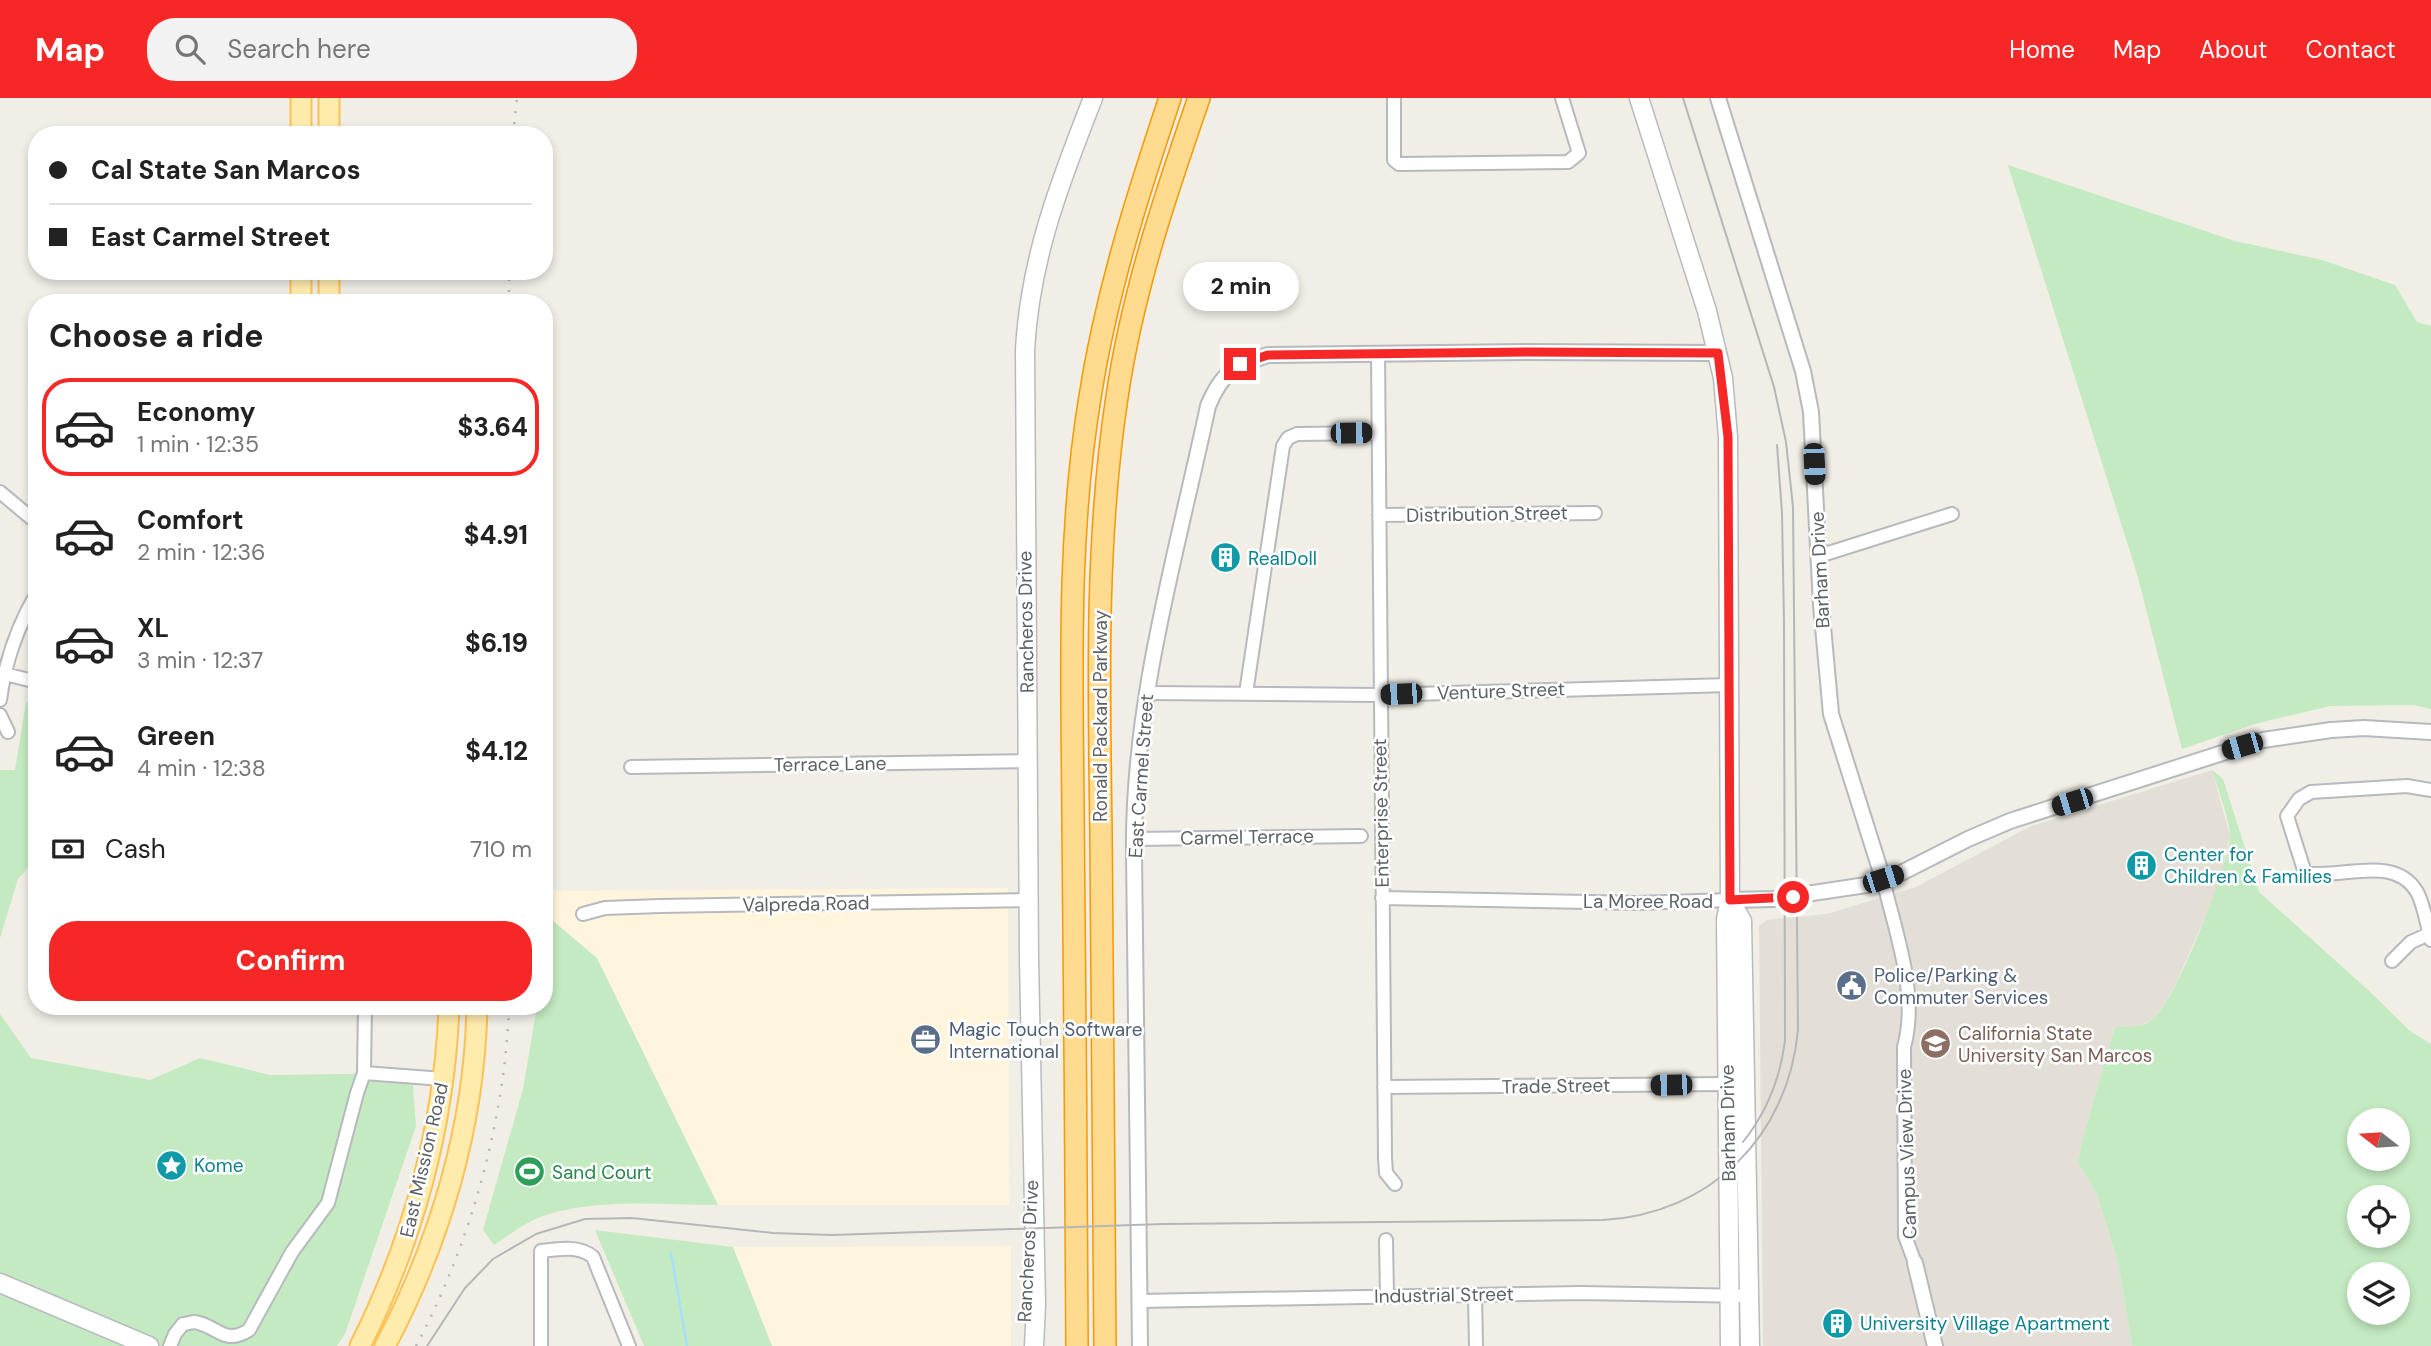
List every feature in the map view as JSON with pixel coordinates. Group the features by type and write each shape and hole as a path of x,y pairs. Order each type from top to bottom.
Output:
{"highway":[{"name":"Ronald Packard Parkway","path":"1077,1346 1072,631 1078,491 1089,399 1116,269 1134,205 1170,98"},
{"name":"Ronald Packard Parkway","path":"1105,1346 1099,639 1103,511 1117,395 1139,288 1171,179 1199,98"}],"main road":[{"path":"300,98 301,126"},
{"path":"328,98 329,126"},
{"name":"Rancheros Drive","path":"1034,1346 1036,1305 1024,446 1027,321 1039,248 1063,173 1093,98"},
{"path":"1639,98 1718,353 1728,437 1729,685"},
{"name":"Barham Drive","path":"1729,685 1730,900 1726,919 1730,1346"},
{"name":"Barham Drive","path":"1730,900 1742,921 1750,1346"},
{"name":"East Mission Road","path":"360,1346 388,1287 412,1224 443,1079 448,1015"},
{"name":"East Mission Road","path":"385,1346 423,1267 445,1200 463,1130 476,1015"},
{"name":"Rancheros Drive","path":"1023,1346 1033,1156"},
{"path":"394,1346 423,1267"},
{"path":"0,1283 149,1346"}],"street":[{"path":"1394,98 1394,160 1399,164 1568,162 1579,153 1562,98"},
{"name":"Barham Drive","path":"1718,98 1803,371 1811,412 1821,605 1831,714 1883,879"},
{"name":"East Carmel Street","path":"1140,1346 1133,839 1146,693 1208,406 1216,388 1226,374 1240,364 1268,355 1718,353"},
{"name":"Enterprise Street","path":"1378,354 1384,1087 1386,1172 1395,1184"},
{"path":"1246,693 1283,446 1288,438 1297,434 1378,433"},
{"path":"0,492 28,515"},
{"name":"Distribution Street","path":"1379,515 1595,513"},
{"path":"1819,556 1952,514"},
{"path":"0,700 20,625 28,610"},
{"path":"5,674 28,680"},
{"name":"Venture Street","path":"1146,693 1380,695 1729,685"},
{"path":"0,715 8,732"},
{"name":"La Moree Road","path":"1382,898 1637,903 1773,900 1834,891 1899,874 2010,821 2263,740 2364,728 2431,732"},
{"name":"Terrace Lane","path":"631,767 1028,761"},
{"path":"2392,961 2411,942 2430,937 2417,892 2402,878 2381,869 2320,876 2305,873 2287,816 2299,799 2311,792 2407,786 2431,790"},
{"name":"Carmel Terrace","path":"1133,839 1361,836"},
{"name":"Campus View Drive","path":"1883,879 1903,953 1907,983 1908,1034 1904,1047 1905,1236 1915,1263 1935,1346"},
{"name":"Valpreda Road","path":"583,914 605,908 660,906 1029,900"},
{"path":"170,1346 183,1324 195,1322 228,1338 240,1338 249,1330 292,1252 328,1203 364,1073 365,1015"},
{"path":"364,1073 443,1079"},
{"name":"Trade Street","path":"1384,1087 1727,1084"},
{"path":"1387,1240 1387,1296"},
{"path":"541,1346 541,1251 572,1249 586,1251 593,1257 629,1346"},
{"name":"Industrial Street","path":"1139,1301 1581,1293 1749,1296"},
{"path":"1475,1295 1476,1346"}],"shaded area":[{"name":"California State University San Marcos","path":"2212,770 2230,836 2218,888 2176,983 2153,1020 2134,1028 2115,1027 2078,1163 2096,1192 2118,1262 2132,1346 1763,1346 1759,926 1767,920 1827,914 1916,887 2031,826"},
{"path":"1008,888 1009,1205 718,1205 597,959 553,921 553,891"},
{"path":"1011,1246 1011,1346 772,1346 733,1247"}],"green space":[{"path":"2008,165 2235,241 2322,260 2395,285 2417,322 2431,326 2431,709 2414,705 2330,706 2255,724 2182,749 2137,574"},
{"path":"28,701 28,867 18,879 0,938 0,770 15,770"},
{"path":"2212,770 2223,779 2259,892 2410,1031 2431,1044 2431,1346 2132,1346 2118,1262 2096,1192 2078,1163 2081,1144 2115,1027 2134,1027 2151,1021 2161,1010 2186,964 2227,854 2230,831"},
{"path":"553,921 597,958 718,1205 588,1206 546,1215 519,1228 494,1245 483,1230 523,1089 535,1015 553,1015"},
{"path":"0,1014 31,1058 150,1080 200,1058 270,1075 412,1073 416,1126 345,1334 337,1346 0,1346"},
{"path":"595,1230 733,1247 772,1346 644,1346"}],"waterway":[{"path":"671,1253 687,1346"}],"tram line":[{"path":"427,1346 465,1288 493,1259 536,1234 585,1219 632,1218 773,1233 832,1235 1163,1224 1603,1220 1642,1215 1677,1203 1709,1185 1737,1163 1760,1136 1778,1104 1791,1069 1798,1030 1793,507 1786,442 1774,387 1683,98"},
{"path":"1743,1142 1759,1119 1771,1094 1780,1069 1785,1041 1784,622 1782,513 1777,445"}],"railway":[{"path":"514,126 517,98"},
{"path":"509,280 509,294"},
{"path":"416,1346 453,1266 481,1181 500,1093 508,1015"}],"place":[{"name":"RealDoll","path":"1225,558"},
{"name":"Center for Children & Families","path":"2141,865"},
{"name":"Police/Parking & Commuter Services","path":"1851,986"},
{"name":"Magic Touch Software International","path":"926,1040"},
{"name":"California State University San Marcos","path":"1935,1044"},
{"name":"Kome","path":"171,1165"},
{"name":"Sand Court","path":"529,1172"},
{"name":"University Village Apartment","path":"1837,1323"}],"route":[{"path":"1240,364 1268,355 1718,353 1728,437 1730,900 1793,897"}]}
